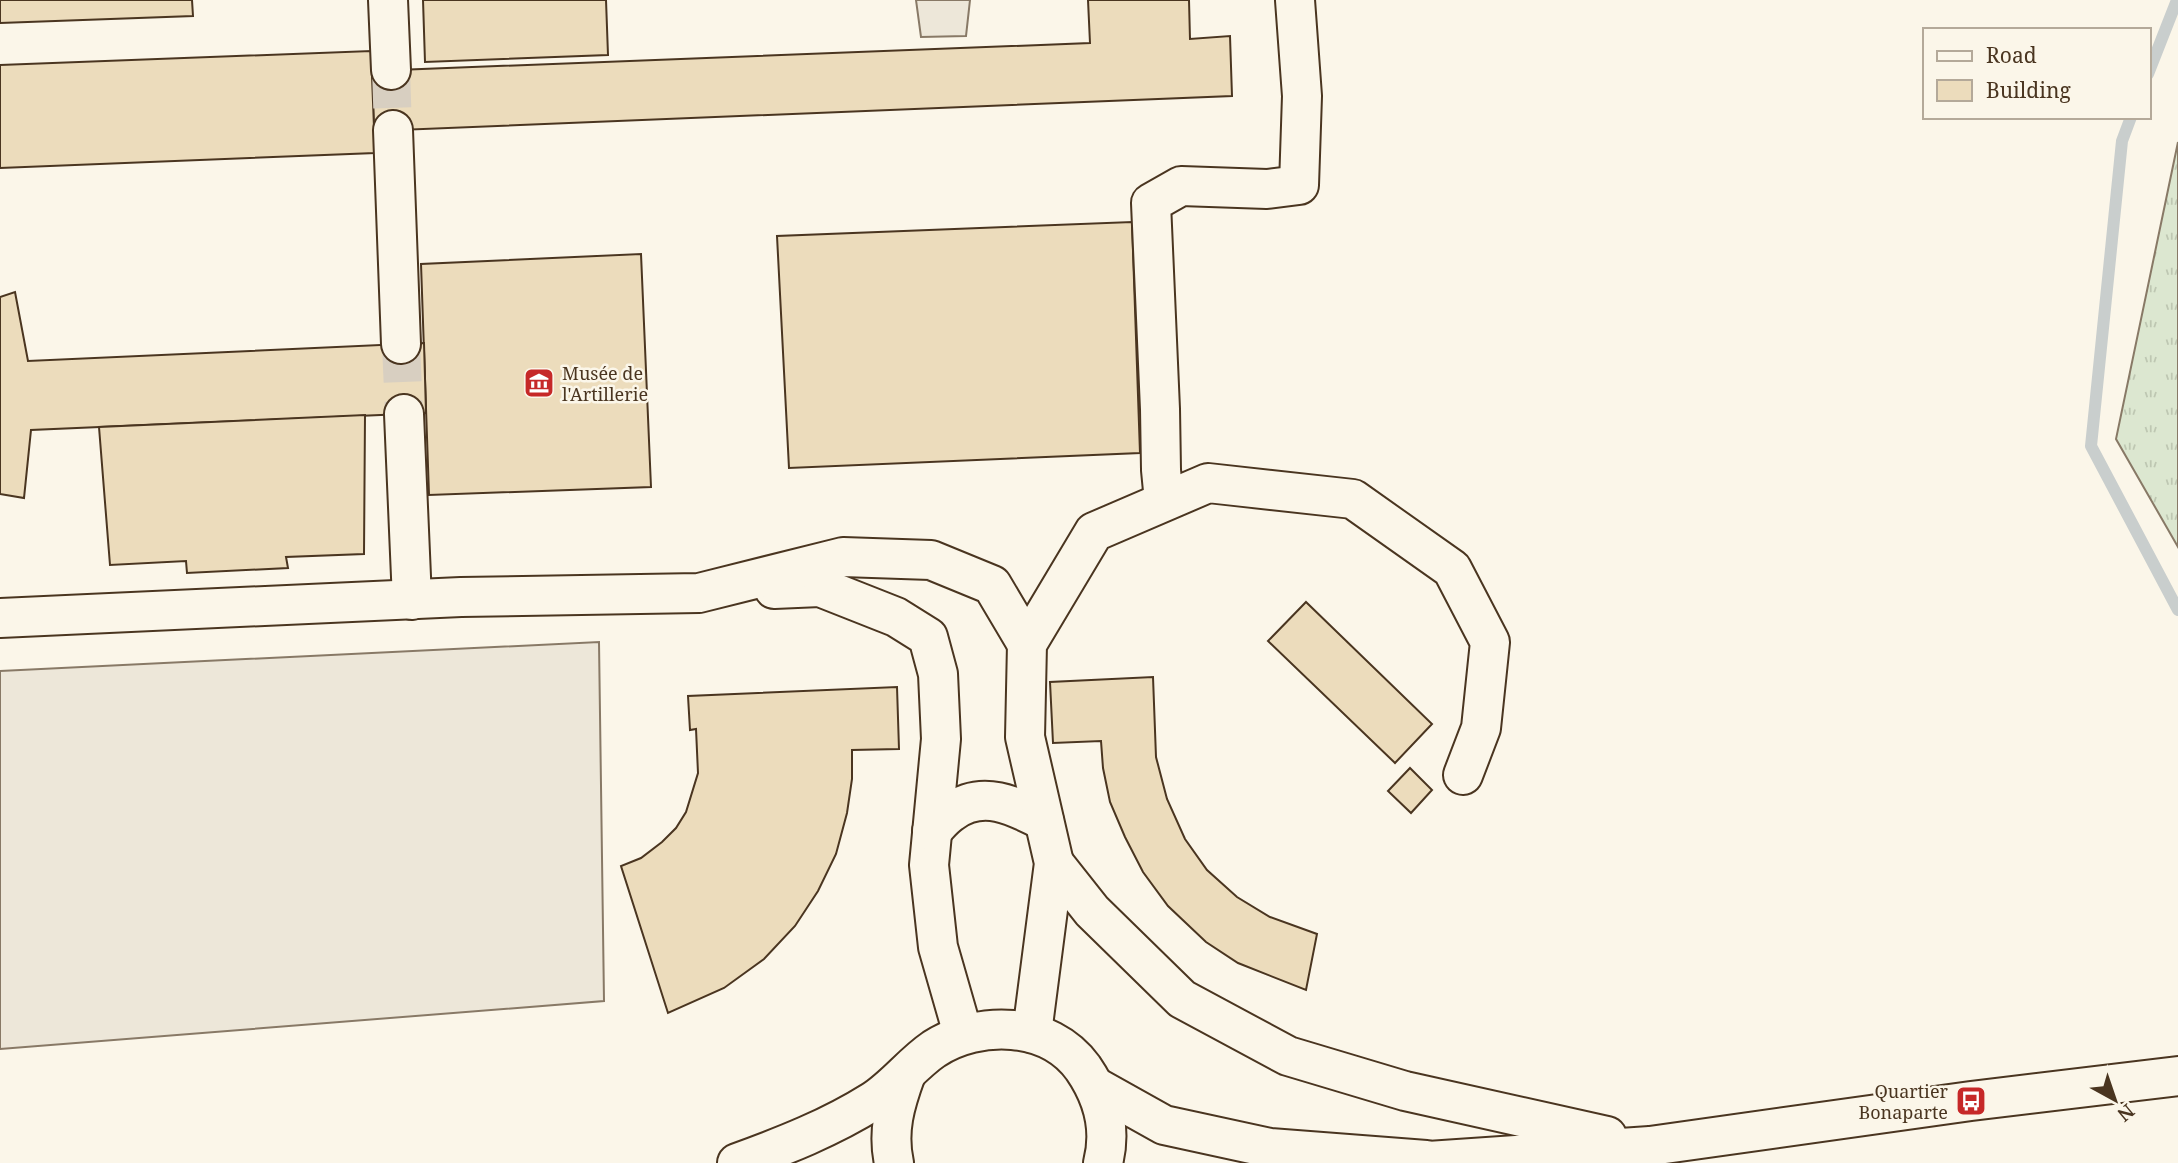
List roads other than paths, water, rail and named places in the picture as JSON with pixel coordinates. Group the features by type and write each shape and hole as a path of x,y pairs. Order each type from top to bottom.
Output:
{"street":[{"path":"388,0 391,71"},
{"path":"1164,501 1151,203 1181,186 1268,188 1299,185 1302,96 1295,0"},
{"path":"393,130 401,344"},
{"path":"404,414 412,600"},
{"path":"1032,1033 1054,863 1025,737 1027,644 1094,533 1208,483 1353,499 1452,569 1490,642 1481,728 1463,775"},
{"path":"699,593 843,557 931,560 992,584 1027,644"},
{"path":"0,618 412,600 699,593 820,587 896,617 928,637 939,674 941,738 929,865 938,947 963,1034"},
{"path":"932,831 953,810 981,800 1012,804 1044,821"},
{"path":"1054,863 1091,911 1182,999 1289,1056 1405,1091 1650,1154"},
{"path":"737,1163 813,1133 874,1100 933,1050 963,1034 998,1028 1032,1033 1058,1045 1080,1064 1096,1087 1106,1117 1107,1149 1103,1163"},
{"path":"894,1163 890,1143 894,1107 906,1074"},
{"path":"1096,1087 1164,1125 1270,1148 1417,1162 1650,1154 1971,1101 2178,1076"}],"waterway":[{"path":"2150,69 2177,0"},
{"path":"2130,119 2122,141 2091,446 2178,610"}],"tunnel":[{"path":"391,70 393,130"},
{"path":"401,344 404,414"}],"place":[{"name":"Musée de l'Artillerie","path":"539,383"},
{"name":"Quartier Bonaparte","path":"1971,1101"}]}
